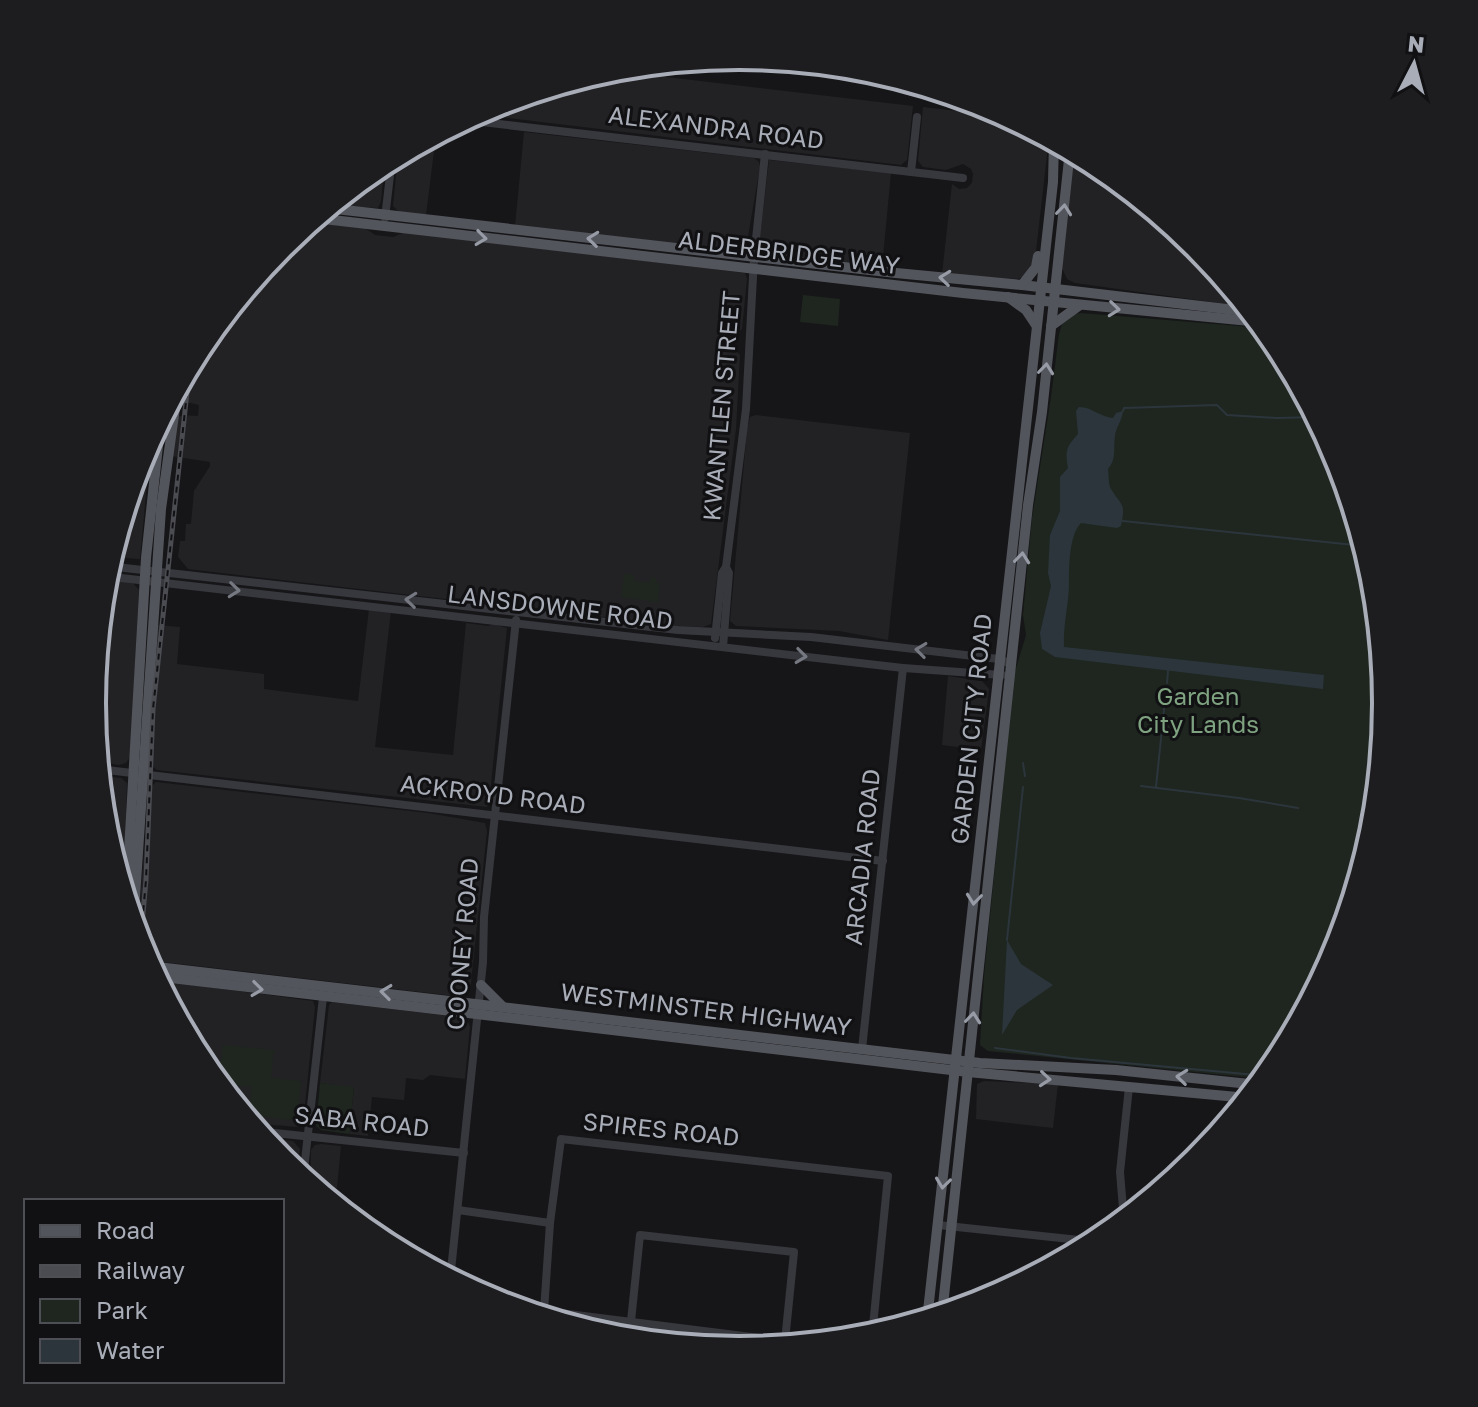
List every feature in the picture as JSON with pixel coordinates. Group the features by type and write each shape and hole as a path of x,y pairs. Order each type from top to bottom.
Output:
{"main road":[{"path":"1022,285 1036,267 1052,153"},
{"name":"GARDEN CITY ROAD","path":"943,1303 997,675 1054,154"},
{"name":"GARDEN CITY ROAD","path":"928,1307 962,1066 1011,667 1069,163"},
{"name":"ALDERBRIDGE WAY","path":"341,211 385,221"},
{"name":"ALDERBRIDGE WAY","path":"331,219 385,221 1053,302 1244,320"},
{"name":"ALDERBRIDGE WAY","path":"754,264 1022,285 1235,310"},
{"path":"1006,296 1026,310 1036,325"},
{"path":"1051,326 1080,305"},
{"path":"128,871 161,509 174,418"},
{"path":"134,891 144,575 157,454"},
{"name":"WESTMINSTER HIGHWAY","path":"164,968 1129,1087 1235,1097"},
{"name":"WESTMINSTER HIGHWAY","path":"168,978 323,997 478,1008 502,1006 862,1049 962,1066 1116,1070 1246,1084"},
{"path":"481,985 502,1006"}],"street":[{"path":"911,172 917,117"},
{"name":"ALEXANDRA ROAD","path":"487,123 963,178"},
{"name":"KWANTLEN STREET","path":"719,646 746,409 754,264 765,154"},
{"path":"385,221 390,175"},
{"name":"LANSDOWNE ROAD","path":"120,569 144,575"},
{"name":"LANSDOWNE ROAD","path":"119,576 157,576 720,633 811,637 999,659 1011,667 997,675 903,668 515,624 157,576"},
{"name":"COONEY ROAD","path":"451,1268 481,985 484,917 517,612"},
{"name":"ARCADIA ROAD","path":"862,1049 903,668"},
{"name":"ACKROYD ROAD","path":"109,770 883,861"},
{"path":"305,1164 323,997"},
{"path":"1123,1207 1120,1172 1129,1087"},
{"name":"SABA ROAD","path":"274,1133 464,1153"},
{"name":"SPIRES ROAD","path":"544,1306 550,1223 561,1139 888,1176 873,1322"},
{"path":"458,1210 550,1223"},
{"path":"938,1225 1076,1240"},
{"path":"631,1321 640,1235 794,1252 786,1335"},
{"name":"SPIRES ROAD","path":"573,1314 747,1337"}],"shaded area":[{"path":"653,75 913,106 907,160 901,165 500,117 575,92"},
{"path":"923,107 958,111 981,118 1048,150 1035,260 1018,279 942,274 952,184 959,189 967,188 972,183 973,174 963,164 946,170 923,167 918,161"},
{"path":"524,132 754,158 760,167 746,248 743,251 515,226"},
{"path":"434,148 426,215 399,212 393,206 396,171"},
{"path":"769,160 891,173 882,267 764,253 759,245"},
{"path":"1072,165 1157,227 1231,305 1075,283 1067,279 1062,268"},
{"path":"383,180 378,208 347,206"},
{"path":"326,223 365,228 375,235 393,237 405,232 745,273 747,279 742,329 733,336 732,347 740,355 736,429 711,624 703,627 537,609 529,605 525,594 510,592 504,602 497,605 188,569 178,557 180,541 185,541 186,524 191,524 194,491 210,462 171,456 177,418 182,415 198,416 199,405 183,400 190,387 236,318 291,256"},
{"path":"756,415 910,433 888,640 839,631 736,626 730,621 747,430 750,417"},
{"path":"148,478 140,559 123,558"},
{"path":"118,580 132,582 139,590 130,757 126,763 109,763 106,704 107,662"},
{"path":"369,609 391,611 375,747 453,755 466,623 507,628 487,807 157,770 149,764 157,625 180,627 177,664 264,674 264,689 358,701"},
{"path":"948,676 982,681 989,689 981,750 942,745"},
{"path":"110,777 121,778 127,783 123,849"},
{"path":"156,782 428,813 485,823 487,831 470,992 464,997 161,962 139,908 149,789"},
{"path":"170,982 313,1001 315,1007 303,1125 266,1124 263,1121 212,1055"},
{"path":"332,1002 466,1018 470,1026 465,1079 430,1075 423,1080 406,1078 404,1100 372,1097 368,1136 349,1134 354,1088 320,1083 329,1005"},
{"path":"984,1081 1058,1084 1053,1128 976,1119 977,1084"},
{"path":"281,1140 293,1141 300,1149 299,1159"},
{"path":"315,1145 341,1146 337,1188 330,1187 310,1170 311,1150"}],"green space":[{"path":"803,295 840,299 838,326 800,322"},
{"name":"Garden City Lands","path":"1074,314 1248,327 1288,387 1307,423 1339,500 1351,540 1367,621 1371,662 1371,745 1360,827 1339,907 1324,946 1288,1020 1250,1078 988,1051 980,1045 1014,675 1026,635 1023,615 1032,518 1059,334 1062,324"},
{"path":"624,574 634,575 634,581 649,583 651,577 656,578 656,583 660,583 658,602 621,597"},
{"path":"223,1045 274,1050 271,1078 301,1081 297,1117 292,1120 259,1116 250,1106 252,1087 233,1085 220,1067"},
{"path":"320,1083 354,1087 349,1134 321,1130 316,1126"}],"water":[{"path":"1079,407 1113,418 1123,411 1116,433 1114,457 1108,469 1110,487 1122,505 1123,513 1121,526 1117,528 1081,523 1077,528 1070,552 1064,647 1324,675 1323,689 1055,657 1042,649 1040,633 1051,586 1048,573 1050,535 1060,511 1060,477 1068,468 1067,450 1078,434 1076,411"},
{"path":"1007,940 1021,964 1053,985 1017,1010 1002,1035"}],"waterway":[{"path":"1123,411 1124,408 1217,405 1227,415 1304,417"},
{"path":"1123,521 1352,545"},
{"path":"1167,683 1168,671"},
{"path":"1156,787 1166,690"},
{"path":"1023,763 1025,776"},
{"path":"1141,786 1298,808"},
{"path":"1007,940 1023,787"},
{"path":"995,1048 1252,1075"}],"railway":[{"path":"143,917 153,709 187,393"}]}
